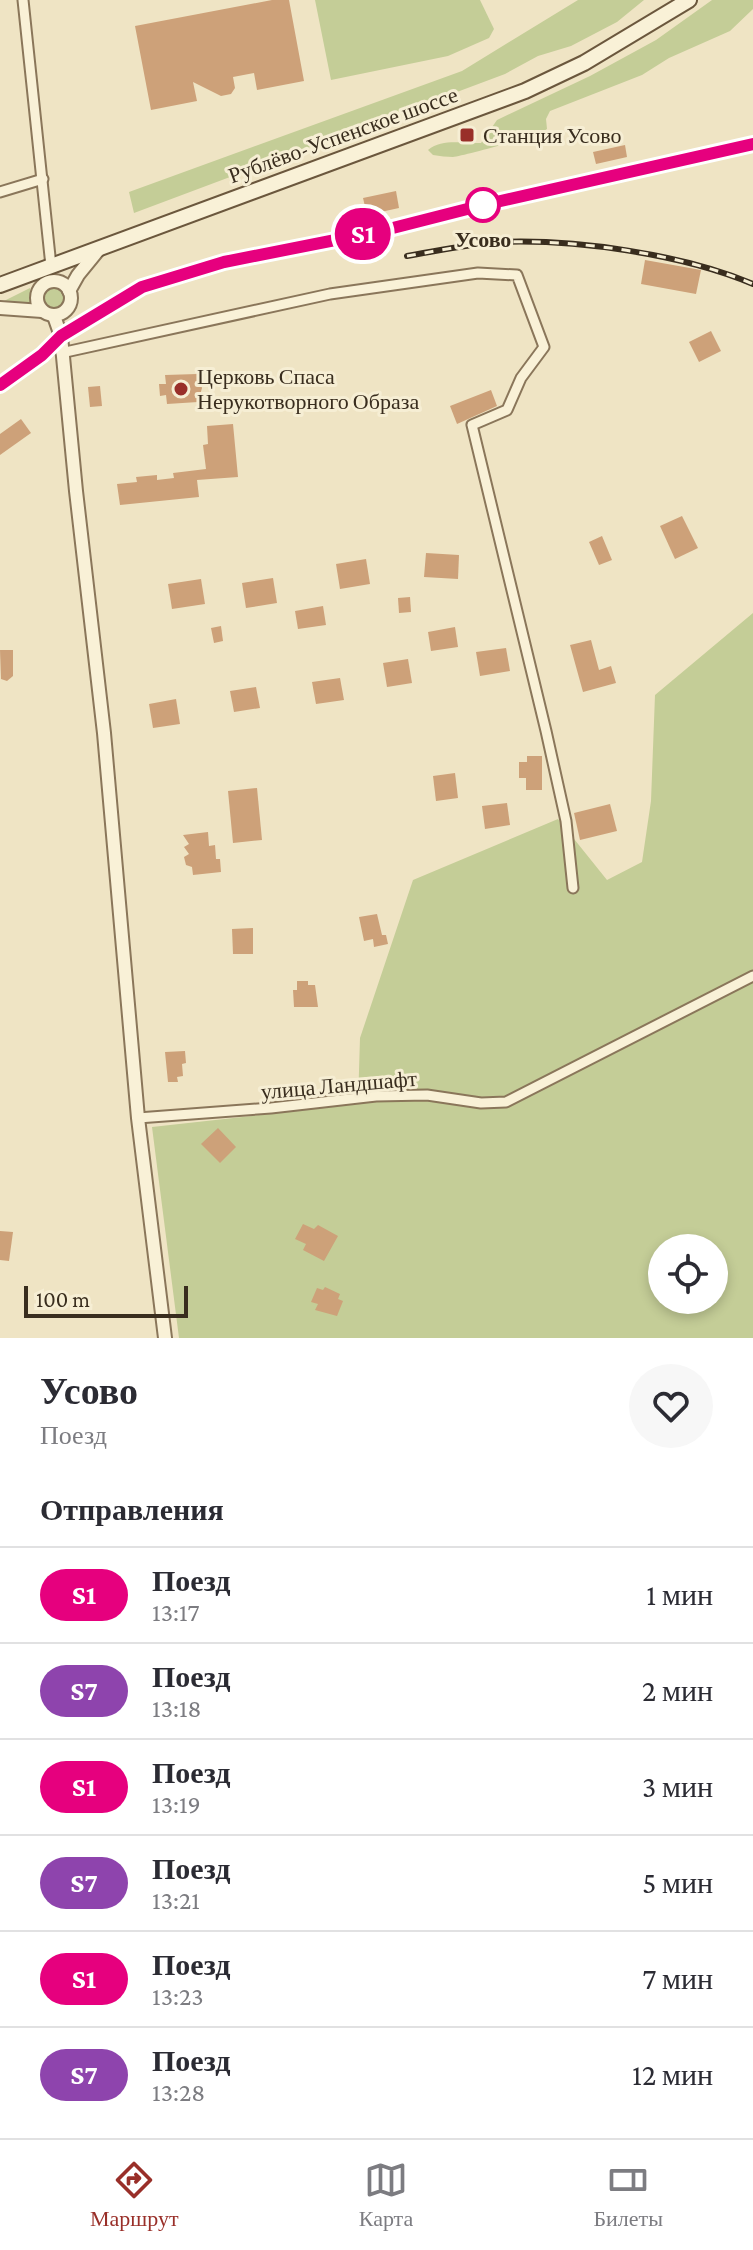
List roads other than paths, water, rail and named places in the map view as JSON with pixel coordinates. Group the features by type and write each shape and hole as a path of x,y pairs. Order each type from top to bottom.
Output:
{"main road":[{"name":"Рублёво-Успенское шоссе","path":"0,285 525,91 584,63 689,0"}],"street":[{"path":"23,0 52,281"},
{"path":"0,192 43,179"},
{"path":"0,308 61,314 70,304 69,291 78,275 100,247"},
{"path":"61,353 330,294 478,273 517,275 544,347 521,378 507,410 472,425 566,821 573,888"},
{"path":"69,291 59,282 52,281 41,288 37,299 61,336 101,704 138,1118 165,1338"},
{"name":"улица Ландшафт","path":"138,1118 376,1096 427,1095 481,1103 506,1102 753,976"}],"railway":[{"path":"0,385 42,355 61,336 142,287 224,262 381,231 753,145"},
{"path":"407,256 499,242 561,243 662,257 725,273 753,284"}],"train":[{"name":"S1","path":"0,385 42,355 61,336 142,287 224,262 381,231 753,144"}],"place":[{"name":"Станция Усово","path":"467,135"},
{"name":"Усово","path":"483,205"},
{"name":"Церковь Спаса Нерукотворного Образа","path":"181,389"}]}
